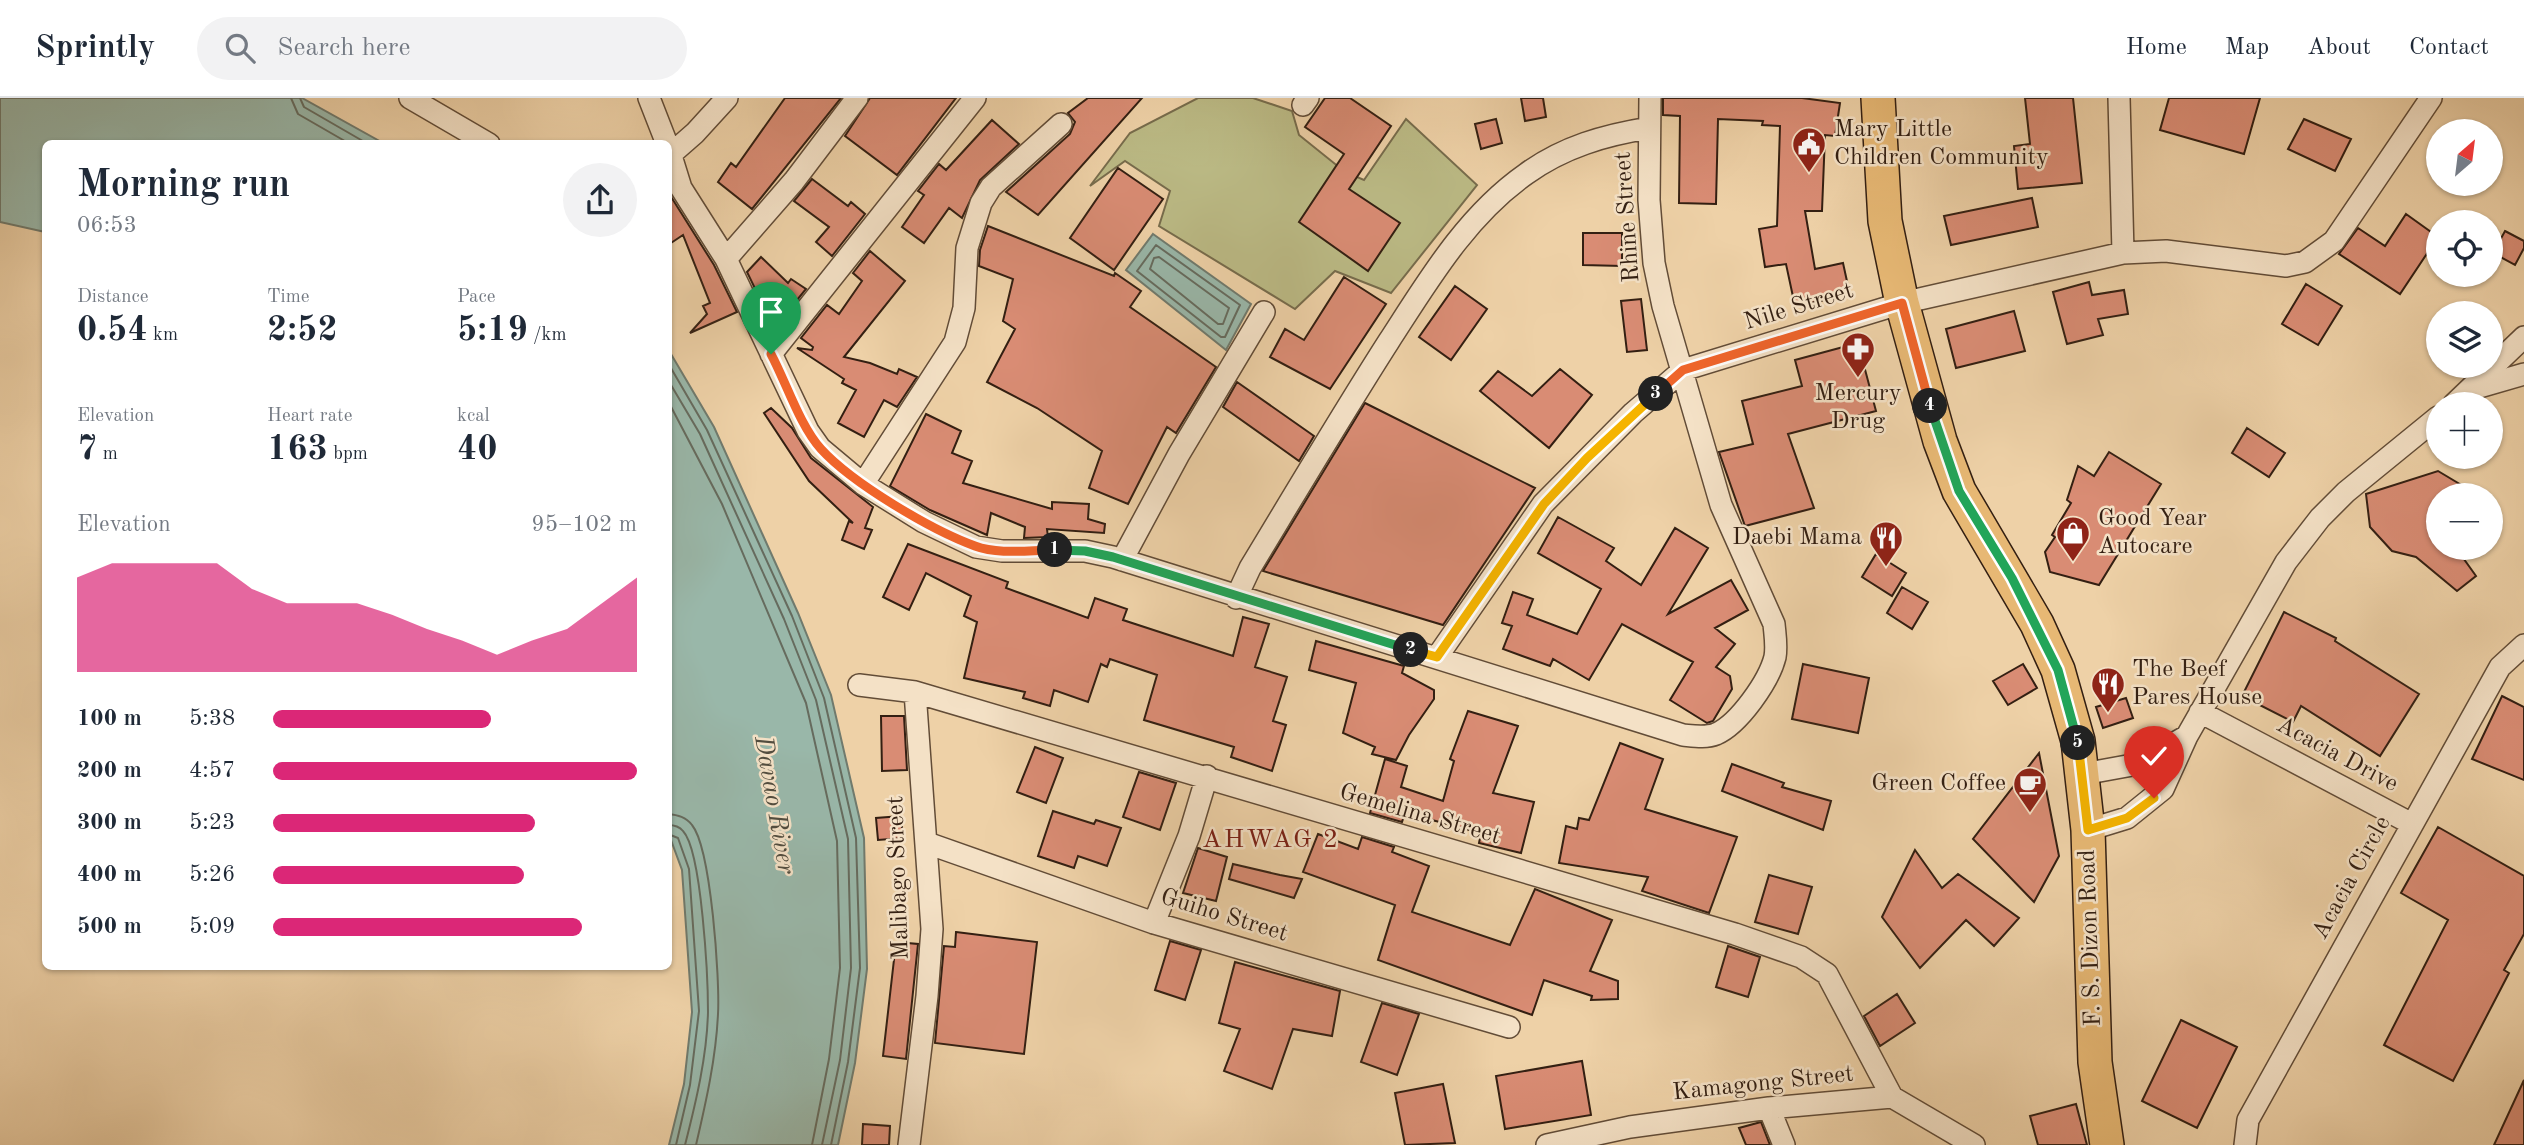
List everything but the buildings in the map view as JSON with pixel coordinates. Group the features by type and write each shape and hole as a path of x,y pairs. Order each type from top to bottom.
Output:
{"main road":[{"name":"F. S. Dizon Road","path":"1878,98 1885,221 1902,303 1940,441 1959,491 2012,578 2058,670 2071,712 2083,774 2088,830 2095,1062 2107,1145"}],"street":[{"path":"410,98 482,140"},
{"name":"Rhine Street","path":"649,98 666,140"},
{"path":"672,146 695,133 727,98"},
{"path":"726,259 794,181 857,98"},
{"path":"771,354 975,98"},
{"name":"Rhine Street","path":"672,170 675,191 726,259 808,430 820,448 863,484 924,522 976,547 1002,551 1085,551 1122,560 1236,598 1437,657 1683,735 1715,734 1731,724 1748,707 1775,658 1774,624 1721,505 1662,306 1654,263 1650,98"},
{"path":"2119,98 2123,253"},
{"name":"Nile Street","path":"1437,657 1544,504 1633,413 1683,370 1902,303 2123,253 2166,251 2286,266 2305,262 2334,241 2431,98"},
{"path":"863,484 955,342 964,308 967,248 981,203 991,187 1061,124"},
{"path":"1236,598 1250,568 1353,397 1460,236 1526,174 1568,150 1606,135 1649,128"},
{"path":"1122,560 1179,454 1264,312"},
{"path":"2469,392 2524,337"},
{"path":"2474,388 2524,374"},
{"path":"2088,830 2127,818 2154,798 2171,774 2186,736 2287,562 2320,518 2346,492 2426,428"},
{"name":"Acacia Circle","path":"2245,1145 2248,1120 2412,824 2500,667 2524,645"},
{"name":"Gemelina Street","path":"859,685 915,692 1207,776 1317,812 1735,934 1815,964 1827,974 1892,1097"},
{"name":"Malibago Street","path":"909,1145 927,996 932,929 915,692"},
{"name":"Acacia Drive","path":"2200,712 2412,824"},
{"path":"2083,774 2138,764 2186,736"},
{"path":"1154,923 1189,836 1207,776"},
{"name":"Guiho Street","path":"927,843 1154,923 1509,1027"},
{"path":"1892,1097 1946,1136 1974,1145"},
{"name":"Kamagong Street","path":"1547,1145 1633,1136 1769,1108 1892,1097"},
{"path":"1769,1108 1784,1145"}],"shaded area":[{"path":"1198,98 1253,98 1292,111 1299,135 1345,172 1364,180 1406,119 1477,185 1391,293 1335,271 1295,309 1159,226 1170,191 1125,161 1090,186 1130,133"}],"water":[{"path":"0,98 302,98 378,140 42,140 42,231 0,222"},
{"path":"1153,234 1251,304 1226,350 1126,270"},
{"name":"Davao River","path":"672,356 714,427 798,613 831,695 864,838 867,969 855,1063 838,1145 669,1145 684,1084 692,1012 682,870 672,843"}],"place":[{"name":"Mary Little Children Community","path":"1809,174"},
{"name":"Mercury Drug","path":"1858,379"},
{"name":"Good Year Autocare","path":"2073,563"},
{"name":"Daebi Mama","path":"1886,568"},
{"name":"The Beef Pares House","path":"2108,714"},
{"name":"Green Coffee","path":"2030,814"}],"district":[{"name":"AHWAG 2","path":"1271,840"}],"route":[{"path":"771,354 808,430 820,448 863,484 924,522 976,547 1002,551 1085,551 1113,557 1236,598 1437,657 1544,504 1633,413 1683,370 1902,303 1940,441 1959,491 2012,578 2058,670 2078,741 2087,802 2088,830 2127,818 2154,798"}]}
